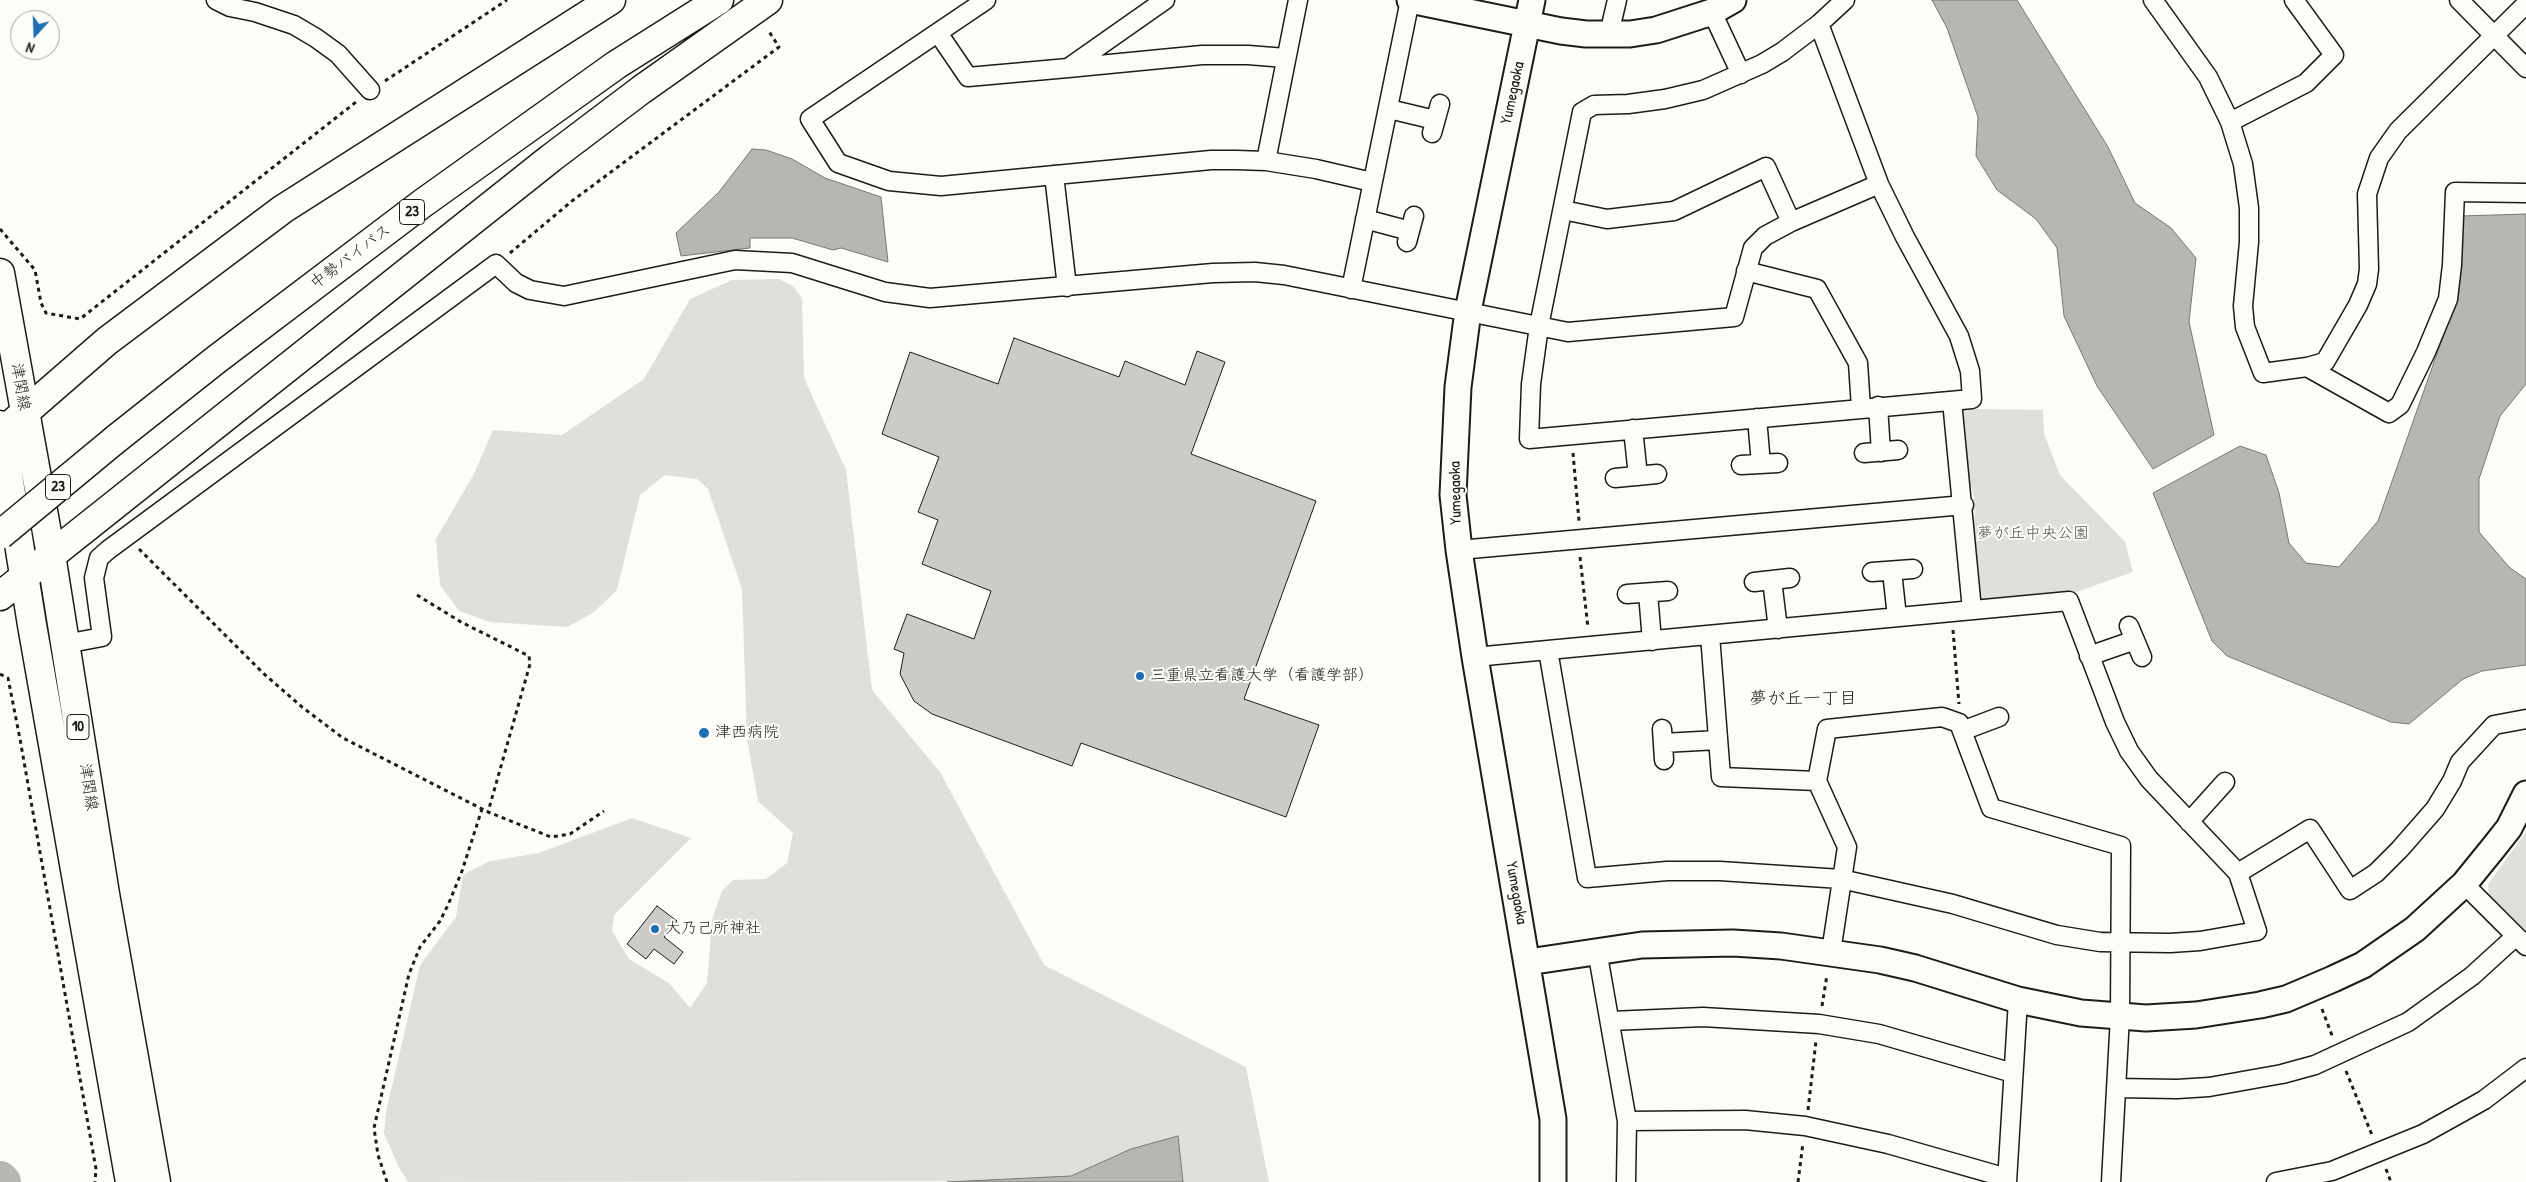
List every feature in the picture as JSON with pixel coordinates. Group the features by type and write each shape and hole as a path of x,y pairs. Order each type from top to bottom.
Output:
{"main road":[{"path":"0,430 107,341 282,209 611,0"},
{"name":"中勢バイパス","path":"0,535 217,358 423,203 616,66 719,0"},
{"path":"0,596 551,158 641,90 768,0"},
{"name":"津関線","path":"0,273 51,555 105,894 156,1182"},
{"name":"津関線","path":"0,430 130,1182"}],"street":[{"path":"216,0 230,7 255,12 294,26 316,38 338,54 370,90"},
{"path":"986,0 810,119 838,163 889,181 941,186 1211,160 1266,161 1316,169 1372,182"},
{"path":"1068,68 1165,0"},
{"path":"1266,161 1298,0"},
{"path":"1351,289 1410,0 1530,12 1586,34 1630,34 1656,30 1722,6 1742,74"},
{"path":"1609,34 1617,0"},
{"path":"1819,24 1880,184 1905,237 1959,336 1970,371 1972,399 1529,439 1531,384 1539,326 1582,112 1594,105 1628,104 1665,99 1703,90 1742,74 1782,52 1819,24 1845,0"},
{"path":"2153,0 2208,77 2230,122 2243,164 2249,208 2249,242 2243,306 2245,328 2263,372 2307,367 2325,362 2358,305 2367,284 2369,264 2367,194 2379,158 2398,131 2526,4"},
{"path":"2230,122 2306,84 2334,55 2294,0"},
{"path":"2458,0 2526,68"},
{"name":"Yumegaoka","path":"1530,12 1468,311 1458,387 1454,485 1459,550 1475,657 1553,1119 1553,1182"},
{"path":"938,33 968,77 1202,55 1248,55 1286,58"},
{"path":"1388,109 1435,119"},
{"path":"1563,210 1607,219 1674,211 1766,166 1791,222"},
{"path":"1054,175 1066,287"},
{"path":"65,644 102,637 94,578 99,558 496,264 516,283 530,290 564,296 735,260 792,263 885,292 910,297 950,298 1213,273 1255,272 1468,311 1568,332 1734,317 1753,248 1765,236 1791,222 1880,184"},
{"path":"2307,367 2389,413 2400,405 2426,352 2448,299 2455,192 2526,193"},
{"path":"1365,219 1411,230"},
{"path":"1746,271 1817,289 1858,363 1881,452"},
{"path":"1952,401 1964,505 1972,610"},
{"path":"1741,466 1770,464 1757,418"},
{"path":"1633,429 1638,476"},
{"path":"1615,478 1658,474"},
{"path":"1459,550 1964,505"},
{"path":"1872,572 1913,569"},
{"path":"1892,571 1897,618"},
{"path":"1754,582 1790,578"},
{"path":"1772,580 1778,629"},
{"path":"1627,594 1668,591"},
{"path":"1648,593 1652,640"},
{"path":"1475,657 1652,640 1897,618 2069,601 2115,722 2129,751 2149,779 2238,874 2257,931 2200,942 2100,942 2057,934 1953,904 1841,879 1720,870 1667,871 1587,878 1548,650"},
{"path":"2089,656 2132,633 2142,657"},
{"path":"1710,635 1721,777 1817,781"},
{"path":"1830,952 1847,847 1817,781 1827,729 1942,717 1958,726 1991,808 2121,846 2120,1016 2111,1182"},
{"path":"1958,726 1999,717"},
{"path":"2238,874 2310,829 2350,890 2376,873 2435,809 2452,781 2460,762 2494,725 2526,719"},
{"path":"1663,744 1718,740"},
{"path":"2189,822 2225,782"},
{"path":"1528,962 1597,950 1642,945 1733,943 1830,952 1915,968 2018,1000 2072,1011 2120,1016 2168,1017 2229,1010 2286,999 2363,965 2391,947 2415,929 2464,884 2509,828 2526,794"},
{"path":"2116,1088 2177,1089 2209,1087 2282,1074 2315,1065 2340,1055 2408,1022 2521,941 2464,884"},
{"path":"1597,950 1627,1121 1626,1182"},
{"path":"1627,1121 1745,1120 1805,1126 1888,1144 2007,1180 2018,1000"},
{"path":"1611,1022 1703,1016 1819,1024 1879,1034 2013,1073"},
{"path":"2276,1182 2332,1170 2423,1134 2484,1100 2526,1068"}],"path":[{"path":"0,229 35,270 41,303 46,313 80,319 370,90 507,0"},
{"path":"496,264 572,201 778,47 768,30"},
{"path":"1571,435 1590,646"},
{"path":"127,536 263,673 330,729 488,812 551,837 570,834 604,811"},
{"path":"417,595 461,622 529,656 530,664 488,812"},
{"path":"1950,612 1960,707 1958,726"},
{"path":"0,674 8,678 20,738 96,1168 95,1182"},
{"path":"387,1182 378,1155 374,1128 409,974 420,947 440,921 448,905 462,871 482,809"},
{"path":"1798,1182 1830,952"},
{"path":"2314,988 2391,1182"}],"green space":[{"path":"779,279 793,286 802,298 804,378 846,470 872,690 940,772 1044,965 1246,1067 1269,1182 1183,1182 1178,1137 1131,1149 1071,1176 1013,1181 408,1182 398,1166 384,1133 386,1112 420,965 456,917 463,875 490,861 539,853 632,818 691,838 614,915 612,931 629,959 670,984 690,1008 707,983 712,920 722,891 733,880 766,879 787,863 793,833 758,801 747,739 742,589 708,489 697,479 665,475 640,495 617,590 594,612 567,627 490,622 459,611 440,585 436,539 474,474 493,430 562,435 644,379 690,299 732,280"},
{"name":"夢が丘中央公園","path":"1961,410 2043,410 2044,434 2060,475 2125,542 2133,572 2076,592 1980,601 1971,531 1975,515 1973,491 1966,477"},
{"path":"2526,832 2526,933 2489,896 2488,884"}],"shaded area":[{"path":"1932,0 2017,0 2108,147 2135,203 2171,228 2196,258 2189,322 2214,435 2153,469 2097,386 2064,316 2057,248 2036,219 1997,190 1976,156 1978,117 1947,28"},
{"path":"752,149 766,150 792,159 825,178 881,197 888,262 841,248 833,250 792,238 750,238 750,248 681,256 676,233 719,192"},
{"path":"2526,214 2526,384 2500,416 2479,479 2479,532 2510,568 2526,579 2526,665 2482,671 2463,679 2409,724 2391,722 2227,656 2212,641 2153,493 2240,446 2266,455 2279,493 2289,543 2306,563 2339,567 2378,521 2458,294 2461,216"},
{"path":"1178,1136 1183,1182 947,1182 1071,1176 1131,1149"}],"building":[{"path":"1014,338 1119,377 1125,361 1185,385 1197,351 1225,362 1191,454 1316,501 1244,699 1319,725 1286,817 1081,743 1072,766 932,714 914,701 900,674 904,653 894,649 907,614 974,639 991,591 922,564 938,520 918,512 939,457 882,434 910,352 998,384"},
{"name":"大乃己所神社","path":"657,906 677,921 664,937 683,952 674,964 654,949 646,959 627,944"}],"waterway":[{"path":"0,1179 3,1182"}],"place":[{"name":"三重県立看護大学（看護学部）","path":"1140,676"},
{"name":"津西病院","path":"704,733"},
{"name":"大乃己所神社","path":"655,929"}],"district":[{"name":"夢が丘一丁目","path":"1803,699"}]}
